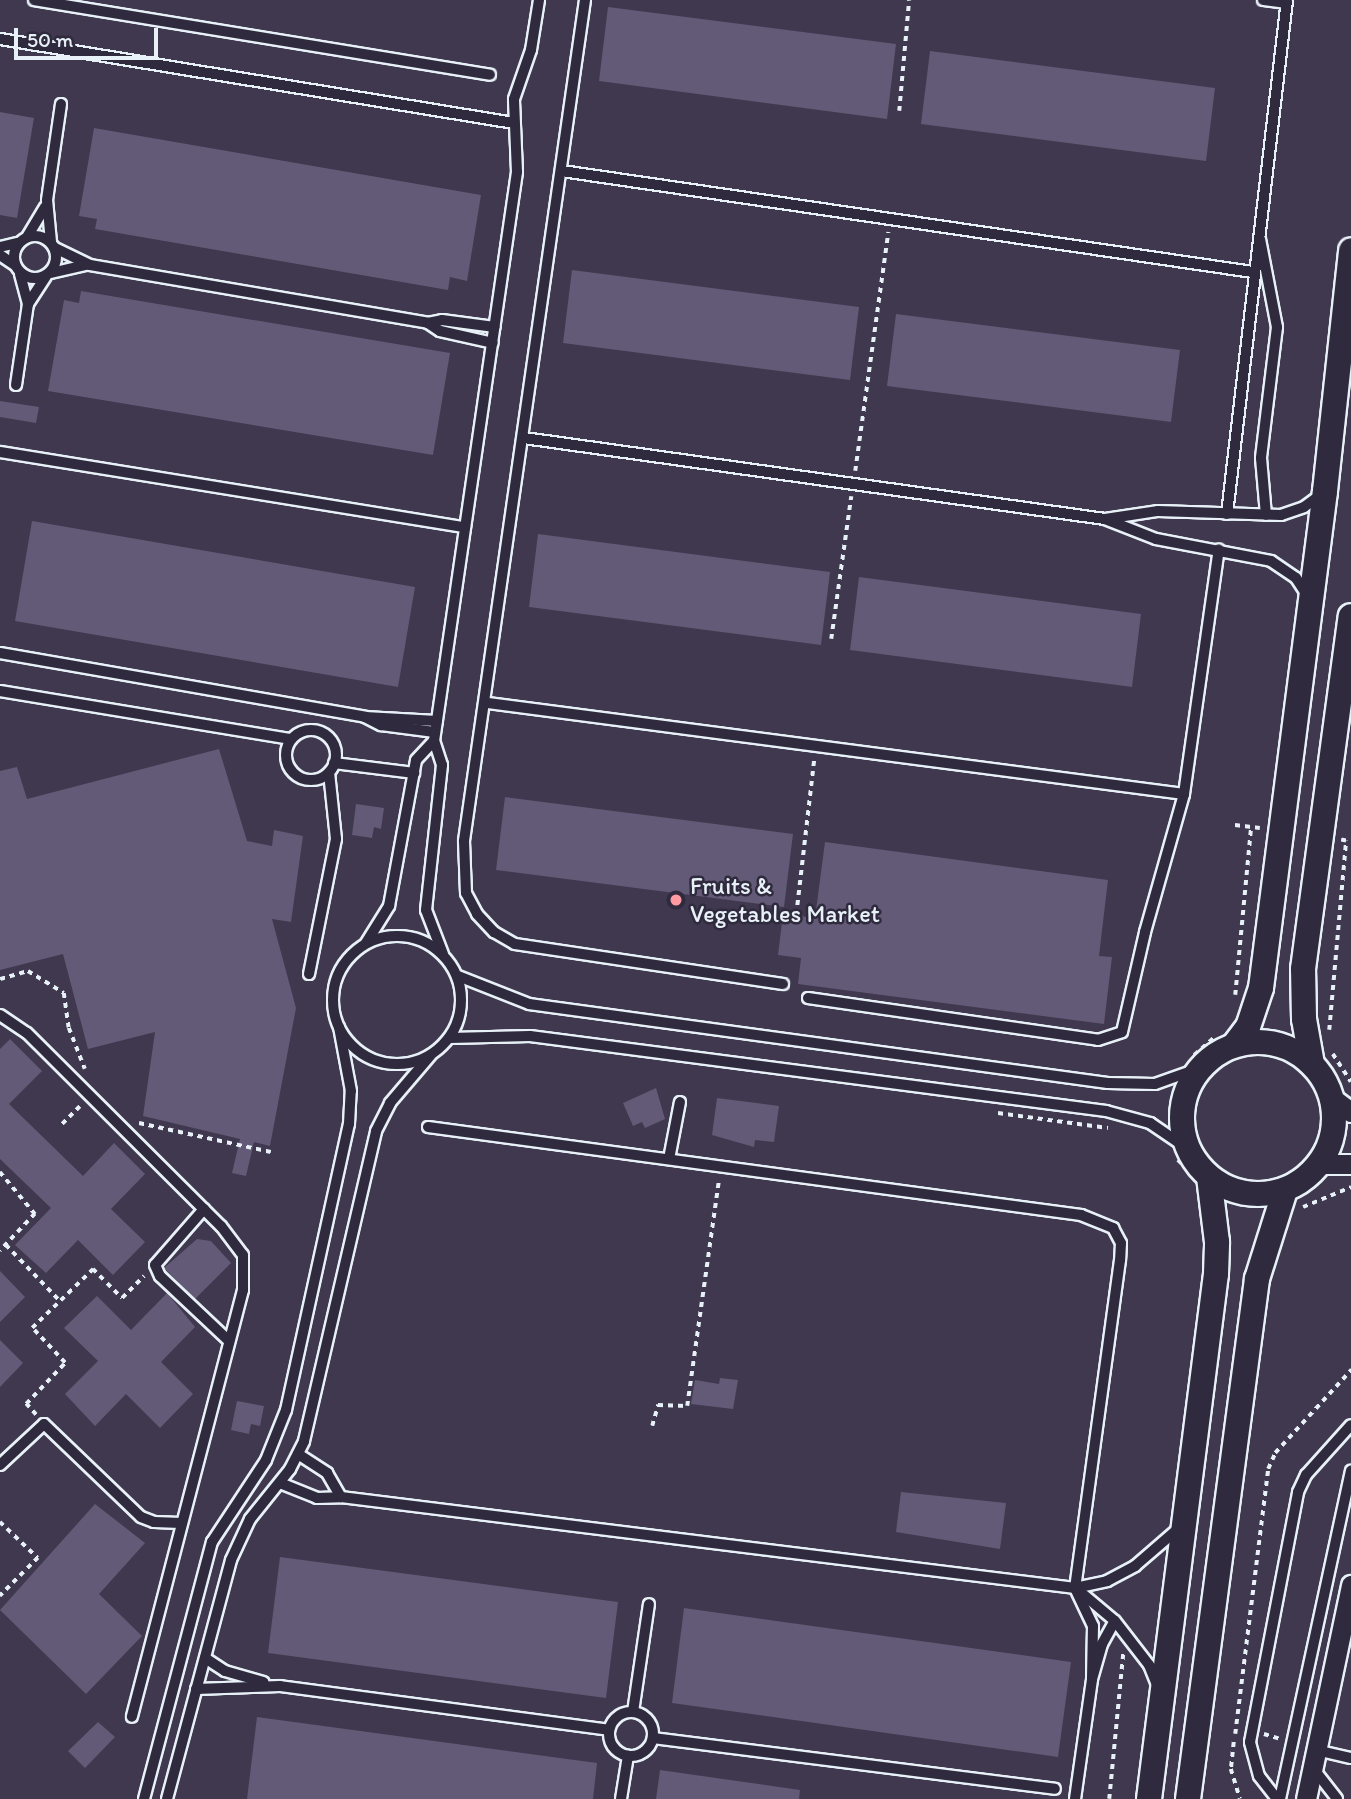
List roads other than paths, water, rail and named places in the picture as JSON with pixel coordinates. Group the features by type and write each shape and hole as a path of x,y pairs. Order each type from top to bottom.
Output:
{"street":[{"path":"1229,1038 1276,1043 1311,1063 1341,1104 1333,1132 1319,1164 1284,1190 1245,1194 1209,1177 1188,1149 1183,1107 1196,1062 1229,1038 1248,1027 1261,988 1312,601 1351,250"},
{"path":"1311,1063 1304,1019 1303,969 1351,616"},
{"path":"1319,1164 1351,1164"},
{"path":"1149,1799 1216,1274 1217,1242 1209,1177"},
{"path":"1188,1799 1257,1279 1272,1220 1284,1190"},
{"path":"1306,1799 1351,1585"}],"lane":[{"path":"34,0 490,75"},
{"path":"167,1799 240,1539 263,1500 280,1483 298,1454 311,1418 376,1132 396,1095 430,1056 450,1038 462,998 458,976 443,954 426,910 442,765 435,732 517,172 514,99 531,50 539,0"},
{"path":"585,0 463,868 466,893 477,915 494,932 539,950 783,984"},
{"path":"1227,514 1253,272 1287,2 1263,0"},
{"path":"0,39 514,122"},
{"path":"28,304 48,274 53,245 47,200 61,104"},
{"path":"562,171 1253,272"},
{"path":"16,386 28,304 18,269 23,240 47,200"},
{"path":"1258,232 1277,327 1261,458 1266,515"},
{"path":"0,247 23,240 53,245 90,265 428,323 442,320 495,327"},
{"path":"0,255 28,278 90,265"},
{"path":"428,323 440,331 493,343"},
{"path":"524,438 1105,519 1156,539 1219,549 1284,568 1312,601"},
{"path":"0,452 466,527"},
{"path":"1105,519 1158,511 1266,515 1304,507 1325,491"},
{"path":"808,998 1098,1040 1115,1038 1127,1024 1144,932 1184,794 1219,549"},
{"path":"0,653 365,717 435,732"},
{"path":"0,691 291,739 308,730 327,736 336,753 331,768 336,839 309,974"},
{"path":"488,703 1184,794"},
{"path":"144,1799 212,1542 266,1460 286,1410 349,1124 349,1080 333,1004 336,980 347,959 366,943 389,906 416,760 435,732"},
{"path":"291,739 286,759 298,776 309,780 331,768 414,773"},
{"path":"366,943 406,936 443,954"},
{"path":"458,976 530,1004 1108,1083 1155,1084 1196,1062"},
{"path":"0,1016 27,1032 89,1097 204,1209 243,1255 246,1272 132,1717"},
{"path":"339,1027 355,1048 378,1062 405,1064 430,1056"},
{"path":"450,1038 530,1036 1106,1111 1150,1123 1188,1149"},
{"path":"668,1159 680,1102"},
{"path":"428,1127 1082,1214 1113,1228 1121,1243 1120,1259 1075,1588 1093,1626 1092,1679 1075,1799"},
{"path":"204,1209 155,1265 160,1276 229,1341"},
{"path":"0,1465 44,1424 141,1517 167,1524 181,1523"},
{"path":"1279,1799 1259,1776 1250,1741 1298,1492 1306,1475 1351,1425"},
{"path":"298,1454 327,1473 341,1497"},
{"path":"1279,1799 1351,1471"},
{"path":"280,1483 317,1498 341,1497 1075,1588 1107,1581 1135,1566 1161,1548 1186,1520"},
{"path":"1075,1588 1115,1620 1149,1665 1163,1698"},
{"path":"633,1712 649,1604"},
{"path":"1092,1679 1102,1644 1115,1620"},
{"path":"205,1658 236,1676 280,1686 609,1730"},
{"path":"196,1689 280,1686"},
{"path":"633,1712 644,1716 653,1738 648,1749 628,1756 617,1751 609,1730 622,1713 633,1712"},
{"path":"653,1738 1055,1789"},
{"path":"621,1799 628,1756"},
{"path":"1336,1799 1314,1759 1351,1758"}],"place":[{"name":"Fruits & Vegetables Market","path":"676,900"}]}
